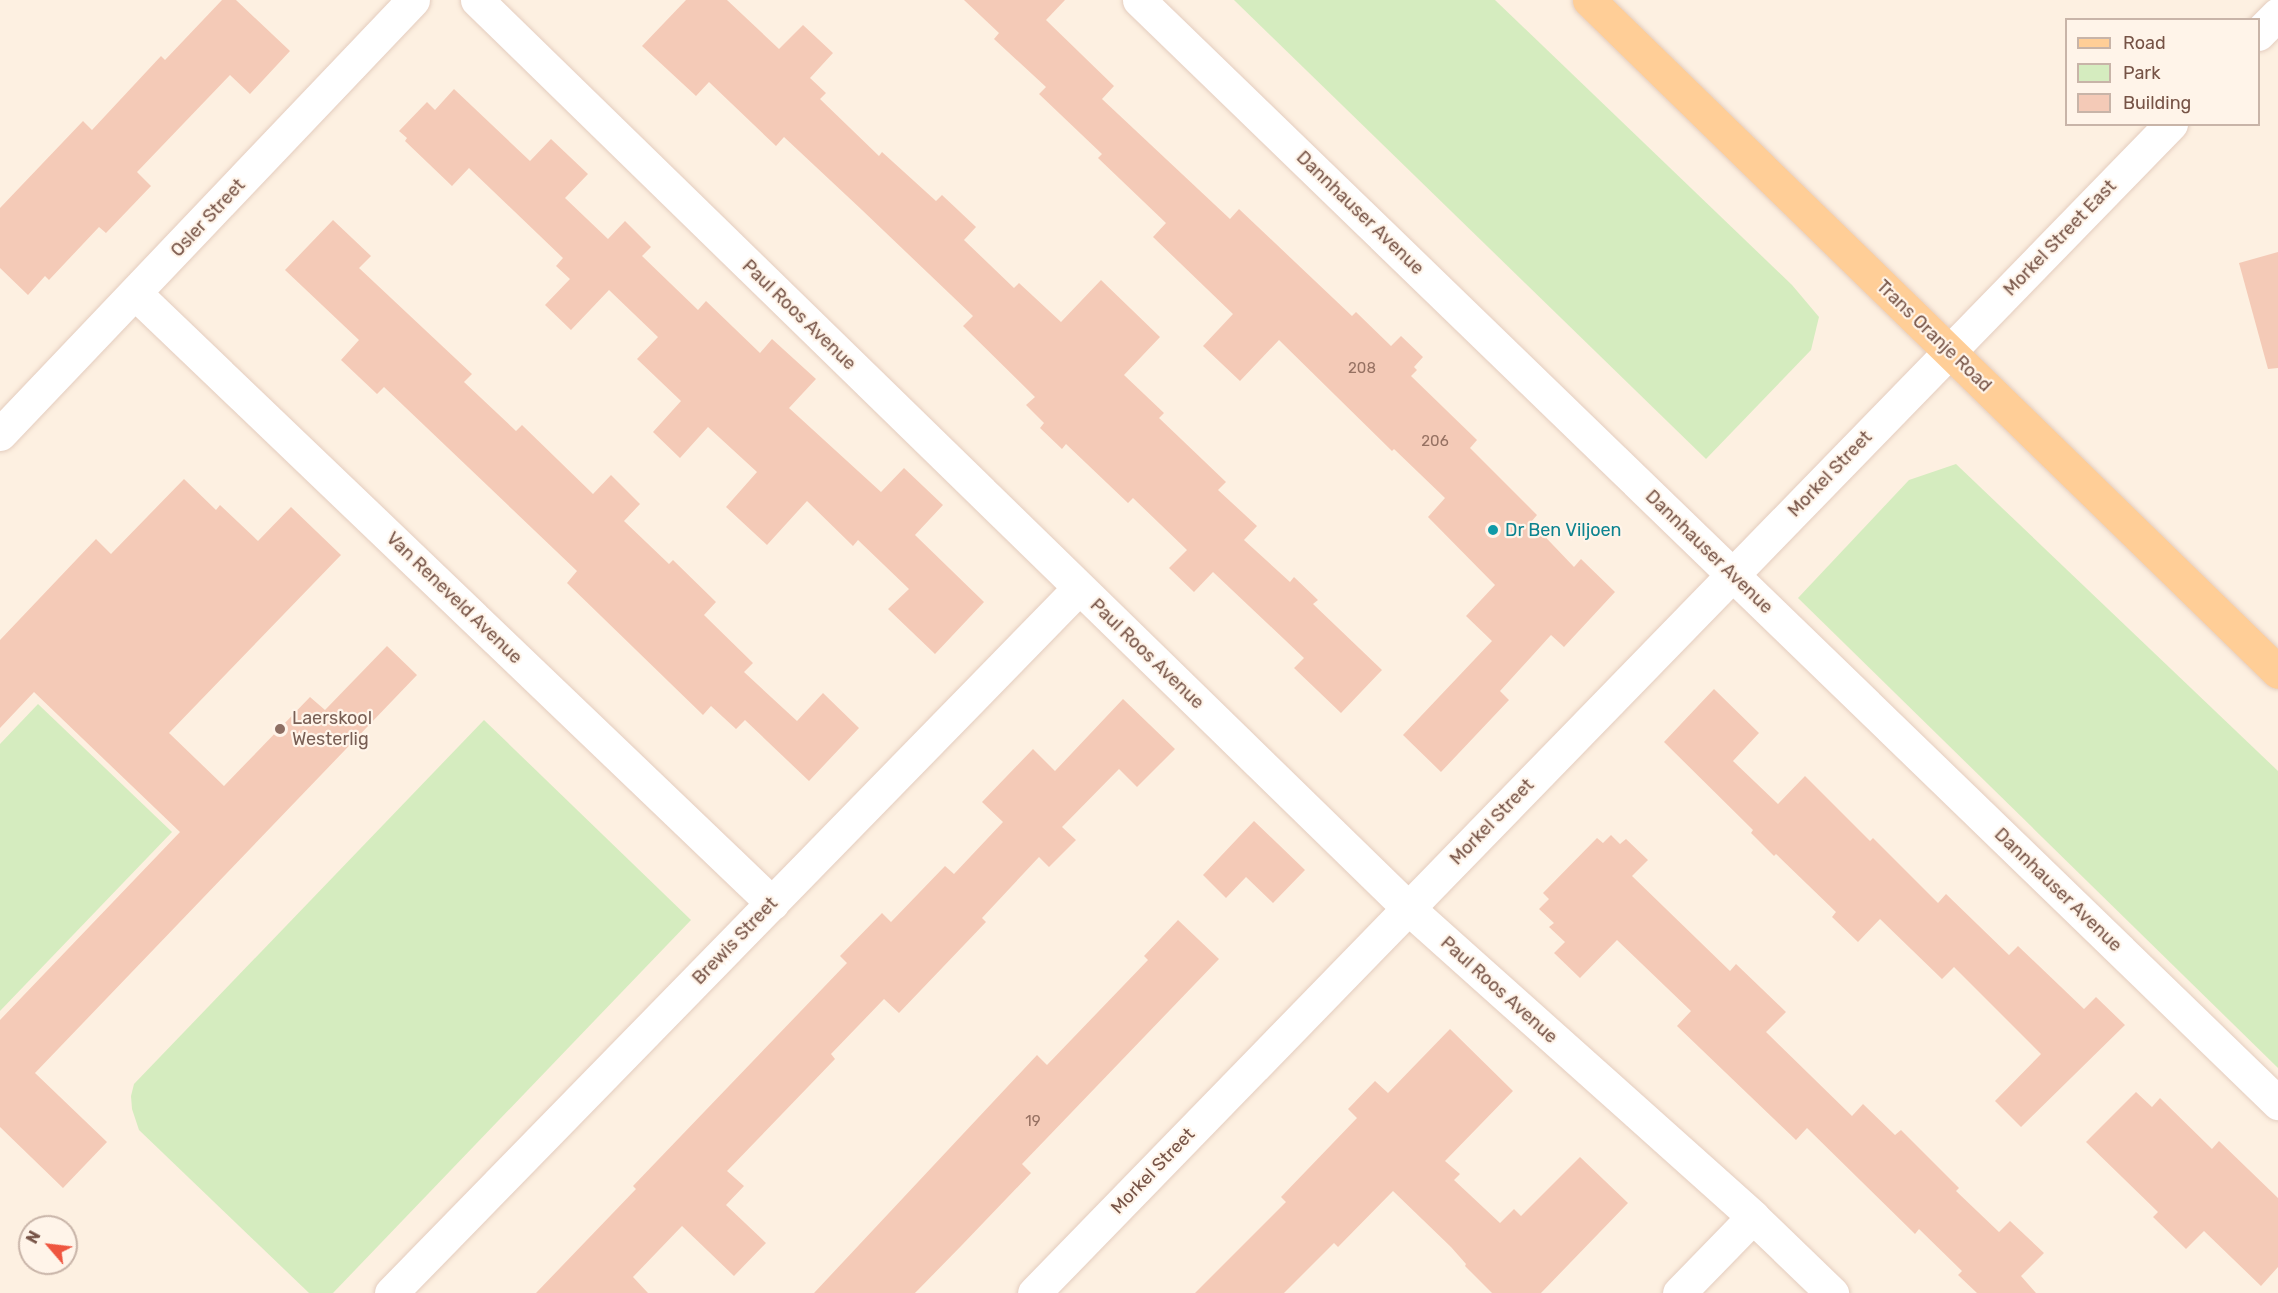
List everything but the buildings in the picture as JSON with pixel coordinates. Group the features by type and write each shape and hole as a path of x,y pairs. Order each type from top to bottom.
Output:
{"main road":[{"name":"Trans Oranje Road","path":"1588,0 2278,672"}],"street":[{"name":"Osler Street","path":"0,434 136,294 413,0"},
{"name":"Paul Roos Avenue","path":"477,0 1408,908 1753,1216 1832,1293"},
{"name":"Dannhauser Avenue","path":"1140,0 2278,1103"},
{"path":"2260,33 2278,14"},
{"name":"Morkel Street East","path":"1950,351 2168,126"},
{"name":"Van Reneveld Avenue","path":"136,294 772,903"},
{"name":"Morkel Street","path":"1034,1293 1950,351"},
{"name":"Brewis Street","path":"391,1293 1079,588"},
{"path":"1679,1293 1753,1216"}],"green space":[{"path":"1234,0 1495,0 1792,285 1819,317 1811,350 1706,459"},
{"path":"1956,464 2278,771 2278,1068 1798,598 1909,480"},
{"path":"38,704 172,832 0,1011 0,744"},
{"path":"484,720 691,920 333,1293 309,1293 139,1130 132,1109 131,1096 134,1084"}],"place":[{"name":"Dr Ben Viljoen","path":"1493,530"},
{"name":"Laerskool Westerlig","path":"280,729"}]}
